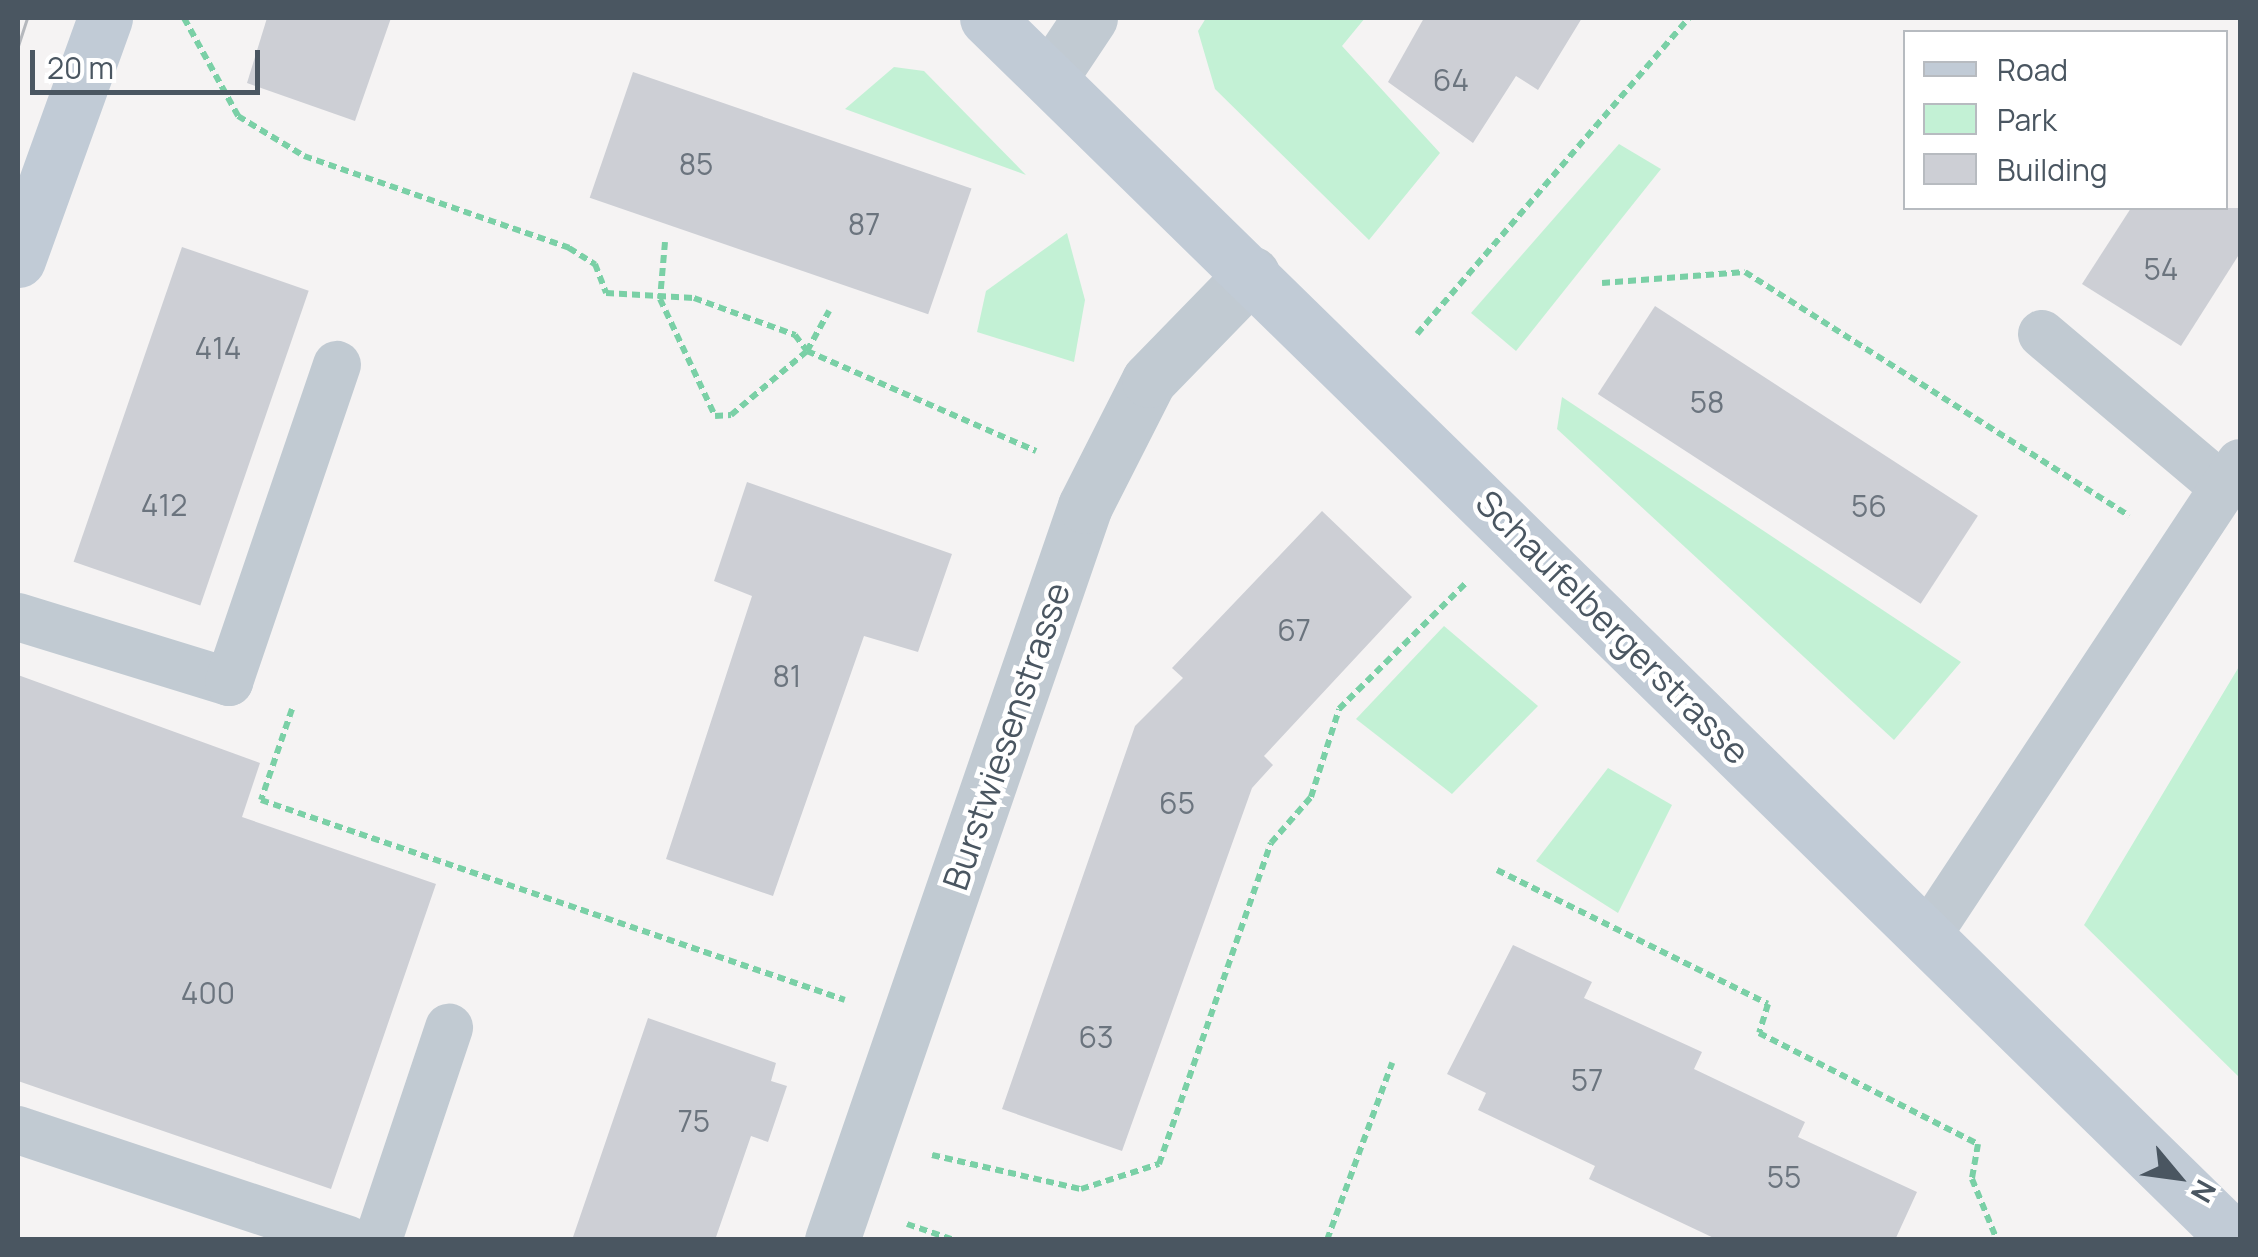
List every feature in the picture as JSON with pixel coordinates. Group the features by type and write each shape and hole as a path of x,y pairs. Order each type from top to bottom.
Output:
{"street":[{"path":"18,260 105,18"},
{"name":"Schaufelbergerstrasse","path":"987,18 1515,530 2236,1240"},
{"path":"1050,78 1090,18"},
{"name":"Burstwiesenstrasse","path":"832,1240 1085,506 1125,418 1149,380 1252,274"}],"lane":[{"path":"1927,936 2180,548 2232,475 2042,334"},
{"path":"18,618 229,682 337,365"},
{"path":"378,1240 450,1028"},
{"path":"18,1130 348,1240"}],"path":[{"path":"184,18 238,116 304,156 568,248 595,264 606,293 694,298 795,335 807,351 1054,459"},
{"path":"1417,334 1688,18"},
{"path":"665,242 660,299 715,416 731,415 807,351 829,311"},
{"path":"1602,283 1746,272 2180,548"},
{"path":"924,1153 1081,1189 1159,1164 1271,843 1311,797 1339,709 1515,530"},
{"path":"291,712 261,800 907,1023"},
{"path":"1497,870 1768,1004 1759,1034 1978,1144 1972,1179 1997,1240"},
{"path":"1327,1240 1392,1063"},
{"path":"900,1222 954,1240"}],"green space":[{"path":"1206,18 1365,18 1342,46 1440,153 1369,240 1215,89 1198,31"},
{"path":"894,67 924,71 1026,175 845,109"},
{"path":"1619,144 1661,169 1516,351 1471,313"},
{"path":"1067,233 1085,300 1074,362 977,332 986,291"},
{"path":"1562,397 1961,662 1894,740 1557,429"},
{"path":"1444,626 1538,706 1452,794 1356,719"},
{"path":"2240,665 2240,1078 2084,925"},
{"path":"1608,768 1672,805 1618,913 1536,861"}],"building":[{"path":"267,18 391,18 355,121 247,83"},
{"path":"1424,18 1582,18 1538,90 1516,76 1473,143 1388,82"},
{"path":"633,72 971,189 928,314 590,198"},
{"path":"2240,208 2240,253 2181,346 2082,284 2130,210"},
{"path":"182,247 309,291 200,605 74,562"},
{"path":"1655,306 1978,516 1921,604 1598,394"},
{"path":"747,482 952,554 918,652 864,636 773,896 666,859 752,596 714,581"},
{"path":"1322,511 1412,597 1264,756 1273,765 1252,788 1122,1151 1002,1109 1135,726 1183,678 1172,668"},
{"path":"18,675 260,763 242,817 436,884 331,1189 18,1081"},
{"path":"1513,945 1592,982 1584,998 1702,1052 1694,1069 1805,1122 1798,1137 1917,1192 1895,1240 1718,1240 1589,1179 1595,1166 1478,1110 1486,1093 1447,1074"},
{"path":"648,1018 776,1063 771,1081 787,1086 768,1142 751,1136 715,1240 572,1240"}],"tram line":[{"path":"18,46 27,18"}]}
